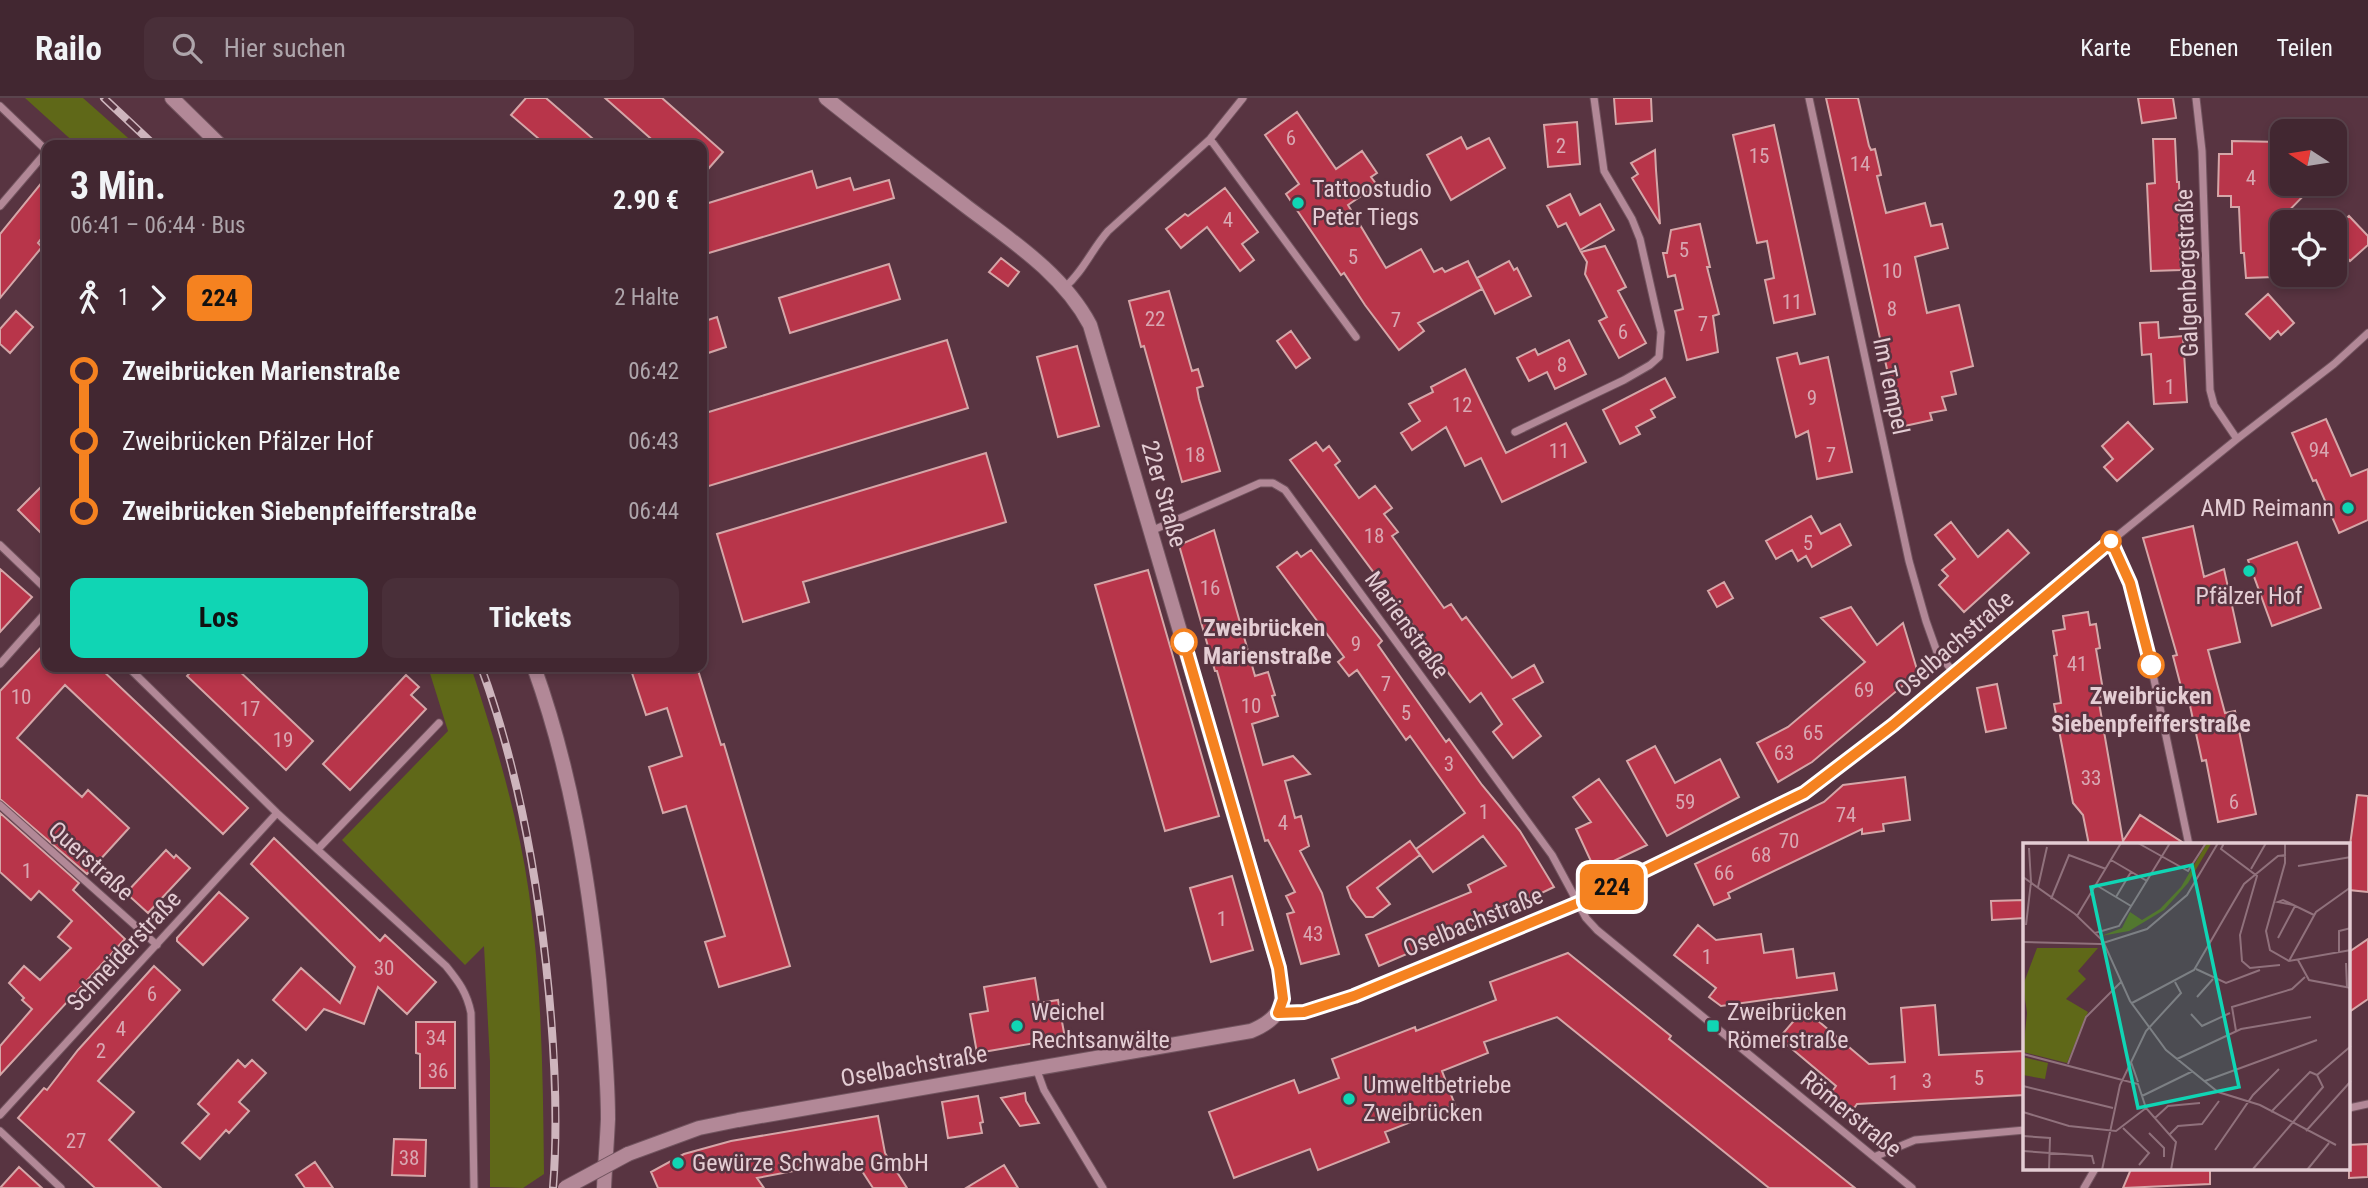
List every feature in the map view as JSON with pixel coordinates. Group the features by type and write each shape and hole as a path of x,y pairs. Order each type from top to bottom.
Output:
{"street":[{"path":"173,98 215,140"},
{"name":"22er Straße","path":"826,98 1022,249 1065,287 1079,305 1094,336 1279,968 1283,999 1278,1013"},
{"path":"1065,287 1074,279 1108,231 1210,139 1243,98"},
{"path":"1516,432 1624,380 1659,357 1661,332 1640,239 1632,219 1604,171 1594,98"},
{"name":"Im Tempel","path":"1809,98 1909,561 1937,652 1955,674"},
{"name":"Galgenbergstraße","path":"2196,98 2202,151 2210,390 2214,405 2237,439"},
{"path":"0,106 42,146"},
{"path":"1210,139 1356,337"},
{"path":"0,206 42,157"},
{"name":"Oselbachstraße","path":"565,1188 628,1154 699,1128 1251,1031 1269,1024 1278,1013 1304,1012 1354,996 1578,903 1804,793 1837,771 2111,541 2334,364 2368,333"},
{"name":"Marienstraße","path":"1151,531 1260,483 1273,483 1285,490 1552,855 1578,903"},
{"path":"2111,541 2130,583 2151,665 2189,843"},
{"path":"0,545 42,585"},
{"path":"0,664 42,617"},
{"path":"133,672 277,813 446,966 462,986 468,997 471,1013 474,1188"},
{"path":"536,672 547,703 573,802 593,925 605,1052 608,1119 604,1188"},
{"path":"318,849 439,723"},
{"name":"Querstraße","path":"0,805 157,945"},
{"name":"Schneiderstraße","path":"0,1115 277,813"},
{"name":"Römerstraße","path":"1578,903 1586,918 1606,938 1912,1188"},
{"path":"1036,1069 1044,1090 1103,1188"},
{"path":"2350,1108 2368,1104"},
{"path":"0,1130 61,1188"},
{"path":"1874,1157 1915,1140 2023,1130"},
{"path":"2084,1188 2094,1170"}],"green space":[{"path":"25,98 83,98 130,140 71,140"},
{"path":"430,672 473,672 505,778 519,835 533,928 539,998 544,1174 523,1188 490,1187 490,1062 484,946 465,965 342,840 448,731"}],"building":[{"path":"526,98 546,98 594,140 540,140 511,115"},
{"path":"605,98 662,98 723,152 707,170 707,140 652,140"},
{"path":"1614,98 1651,98 1652,121 1616,124"},
{"path":"1826,98 1858,98 1869,146 1871,150 1875,149 1881,175 1877,176 1886,213 1925,203 1931,226 1942,224 1948,248 1915,257 1927,313 1959,305 1973,366 1951,372 1956,394 1942,397 1946,410 1930,413 1932,420 1900,427"},
{"path":"2138,98 2173,98 2176,118 2142,123"},
{"path":"1297,112 1336,169 1362,151 1377,173 1371,177 1377,185 1348,205 1386,268 1421,249 1434,272 1442,268 1445,272 1468,261 1482,289 1418,323 1424,331 1399,350 1344,273 1341,275 1286,194 1299,184 1265,135"},
{"path":"1577,122 1580,164 1548,167 1544,125"},
{"path":"1774,125 1815,314 1774,323 1765,280 1774,278 1767,241 1757,243 1733,135"},
{"path":"1461,137 1467,149 1489,138 1505,168 1451,200 1427,155"},
{"path":"2153,139 2175,139 2181,270 2151,271 2147,184 2155,183"},
{"path":"2232,141 2270,142 2270,196 2303,196 2290,210 2270,210 2270,277 2246,278 2244,253 2241,253 2239,207 2231,207 2231,196 2218,196 2219,154 2232,154"},
{"path":"1655,150 1660,224 1632,178 1638,174 1631,163"},
{"path":"812,171 817,188 850,178 854,190 889,180 894,198 707,254 707,203"},
{"path":"42,182 42,238 38,243 42,247 0,298 0,234"},
{"path":"1225,188 1258,232 1242,244 1254,260 1240,271 1207,227 1181,248 1166,229"},
{"path":"1570,194 1580,215 1600,204 1614,230 1580,250 1566,223 1558,227 1547,206"},
{"path":"2349,216 2368,236 2368,245 2350,261 2347,258"},
{"path":"1700,224 1719,314 1713,316 1718,352 1687,360 1675,311 1683,309 1675,275 1668,277 1663,253 1667,253 1671,230"},
{"path":"1605,246 1626,287 1618,291 1646,343 1619,358 1599,321 1607,317 1585,274 1587,262 1581,252"},
{"path":"1001,258 1019,272 1008,286 989,272"},
{"path":"1509,261 1514,270 1517,268 1531,296 1495,314 1477,278"},
{"path":"889,264 900,299 790,333 779,298"},
{"path":"1169,291 1192,371 1198,369 1203,386 1197,388 1199,399 1220,471 1182,482 1129,301"},
{"path":"2268,294 2294,323 2281,335 2278,331 2270,339 2246,314"},
{"path":"16,311 33,327 10,353 0,344 0,329"},
{"path":"717,317 726,347 707,353 707,320"},
{"path":"2158,322 2159,338 2183,336 2187,402 2154,404 2151,354 2142,355 2140,323"},
{"path":"1291,331 1310,358 1296,368 1277,341"},
{"path":"947,340 968,408 707,486 707,412"},
{"path":"1569,340 1586,374 1555,389 1547,372 1529,381 1517,358 1535,349 1538,355"},
{"path":"1077,346 1099,426 1058,437 1037,357"},
{"path":"1797,353 1800,364 1828,357 1852,472 1817,479 1808,431 1796,437 1777,358"},
{"path":"1465,369 1506,453 1566,423 1586,462 1502,502 1481,458 1465,466 1446,427 1412,450 1401,433 1420,421 1409,404 1433,392 1431,387"},
{"path":"1665,378 1675,397 1651,410 1655,417 1636,427 1640,434 1620,444 1603,410"},
{"path":"2326,419 2351,476 2368,469 2368,520 2339,533 2292,433"},
{"path":"2128,422 2153,449 2117,481 2104,467 2113,459 2102,446"},
{"path":"1316,442 1323,451 1329,446 1340,461 1335,465 1359,498 1375,486 1392,508 1384,514 1398,532 1392,536 1444,608 1451,604 1462,620 1466,617 1512,678 1534,665 1543,682 1513,699 1541,736 1513,758 1493,732 1502,724 1481,693 1470,702 1290,460"},
{"path":"986,453 1006,522 803,582 809,602 743,622 717,534"},
{"path":"42,486 42,534 18,510"},
{"path":"1811,516 1821,534 1840,524 1851,545 1812,567 1806,556 1798,561 1792,550 1776,559 1766,541"},
{"path":"1951,522 1978,557 2008,530 2029,553 1964,612 1939,585 1948,576 1942,570 1955,559 1935,535"},
{"path":"2193,526 2204,577 2224,569 2240,642 2208,650 2225,713 2235,711 2256,814 2218,822 2206,760 2202,761 2189,701 2185,702 2173,656 2177,655 2143,538"},
{"path":"1214,530 1255,676 1268,672 1275,695 1272,696 1278,716 1252,724 1263,765 1293,756 1310,774 1285,781 1295,818 1301,816 1309,846 1300,851 1322,893 1339,954 1301,964 1287,914 1294,912 1286,896 1295,892 1268,840 1265,841 1179,545"},
{"path":"2297,542 2321,608 2272,626 2248,560"},
{"path":"1311,550 1382,641 1378,645 1446,742 1449,739 1520,831 1554,887 1379,966 1366,935 1471,892 1468,885 1506,866 1483,836 1433,872 1416,849 1465,813 1410,736 1406,740 1357,670 1349,676 1338,662 1344,657 1277,567 1297,552 1301,557"},
{"path":"0,569 32,597 0,632"},
{"path":"1148,570 1219,816 1165,831 1095,585"},
{"path":"1724,582 1733,598 1717,607 1708,591"},
{"path":"1851,607 1877,645 1903,623 1918,673 1812,762 1778,782 1757,743 1788,727 1865,662 1821,618"},
{"path":"2088,612 2090,625 2096,624 2100,648 2096,649 2104,696 2098,697 2123,841 2140,815 2182,843 2089,843 2083,815 2073,803 2054,704 2061,703 2053,631 2065,629 2063,616"},
{"path":"42,646 42,672 104,672 248,808 223,834 65,685 17,738 82,797 88,790 129,828 87,874 0,799 0,691"},
{"path":"191,672 240,672 313,741 286,770 187,676"},
{"path":"632,672 699,672 721,745 724,744 790,966 719,987 705,942 725,936 686,806 663,813 649,767 682,756 667,708 646,715"},
{"path":"406,675 419,687 411,695 426,709 350,790 323,764"},
{"path":"1997,684 2006,728 1986,732 1977,688"},
{"path":"1655,746 1675,783 1720,759 1739,797 1667,836 1627,761"},
{"path":"1905,777 1910,820 1883,824 1884,831 1862,834 1862,829 1728,893 1730,898 1714,905 1695,864 1824,802 1843,785"},
{"path":"1599,779 1647,845 1595,870 1576,829 1591,822 1573,797"},
{"path":"2357,795 2368,796 2368,892 2350,890 2350,845"},
{"path":"0,813 79,883 73,890 125,939 0,1075 0,1046 32,1009 9,983 24,966 40,980 71,948 58,937 72,921 39,891 31,900 0,872"},
{"path":"274,838 380,941 385,935 436,982 407,1014 378,987 364,1024 324,1009 306,1030 273,1000 301,968 340,1003 355,967 251,864"},
{"path":"1410,841 1420,855 1377,888 1390,904 1373,917 1366,917 1351,898 1347,887"},
{"path":"166,850 190,868 148,913 126,893"},
{"path":"1232,876 1253,950 1211,962 1190,888"},
{"path":"219,892 248,918 203,965 177,938"},
{"path":"2023,900 2023,918 1992,920 1991,901"},
{"path":"1698,925 1716,940 1761,934 1764,953 1793,949 1797,978 1834,973 1837,990 1721,1006 1709,997 1716,988 1674,955"},
{"path":"2368,939 2368,999 2350,1011 2350,951"},
{"path":"1568,953 1671,1036 1669,1039 1855,1188 1769,1188 1557,1017 1484,1042 1488,1053 1442,1071 1455,1105 1385,1132 1389,1142 1318,1170 1310,1149 1234,1178 1209,1112 1294,1080 1299,1093 1339,1078 1332,1059 1496,1000 1490,982"},
{"path":"154,966 180,990 98,1081 134,1112 109,1140 161,1188 95,1188 18,1118 44,1088 47,1090 78,1050"},
{"name":"Weichel Rechtsanwälte","path":"1035,978 1039,1003 1058,1000 1065,1038 977,1053 970,1014 988,1011 984,987"},
{"path":"1935,1005 1939,1055 2023,1051 2023,1095 1857,1104 1852,1111 1831,1093 1836,1086 1779,1038 1804,1009 1869,1064 1905,1062 1901,1008"},
{"path":"416,1022 455,1022 455,1088 420,1088"},
{"path":"238,1060 245,1067 252,1060 266,1073 239,1102 249,1111 229,1133 226,1130 200,1159 182,1143 209,1114 198,1104"},
{"path":"1025,1093 1026,1101 1039,1123 1020,1126 1001,1098"},
{"path":"978,1096 983,1122 980,1123 982,1133 948,1138 942,1102"},
{"path":"878,1116 885,1153 907,1188 873,1188 860,1168 840,1172 838,1161 833,1160 757,1178 764,1188 658,1188 651,1172 684,1154 731,1141"},
{"path":"394,1139 426,1140 425,1176 392,1175"},
{"path":"2368,1144 2368,1177 2349,1178 2350,1145"},
{"path":"315,1162 333,1188 305,1188 296,1175"},
{"path":"1004,1165 1018,1188 966,1188"},
{"path":"19,1167 42,1188 0,1188"},
{"path":"2131,1170 2210,1170 2210,1184 2123,1188"}],"railway":[{"path":"104,98 149,140"},
{"path":"483,672 514,776 530,851 541,926 555,1076 553,1188"}],"bus line":[{"name":"224","path":"1184,642 1279,968 1283,999 1278,1013 1304,1012 1354,996 1578,903 1770,812 1804,793 1837,771 2111,541 2130,583 2151,665"}],"place":[{"name":"Tattoostudio Peter Tiegs","path":"1298,203"},
{"name":"AMD Reimann","path":"2348,508"},
{"name":"Pfälzer Hof","path":"2249,571"},
{"name":"Zweibrücken Marienstraße","path":"1184,642"},
{"name":"Zweibrücken Siebenpfeifferstraße","path":"2151,665"},
{"name":"Weichel Rechtsanwälte","path":"1017,1026"},
{"name":"Zweibrücken Römerstraße","path":"1713,1026"},
{"name":"Umweltbetriebe Zweibrücken","path":"1349,1099"},
{"name":"Gewürze Schwabe GmbH","path":"678,1163"}]}
